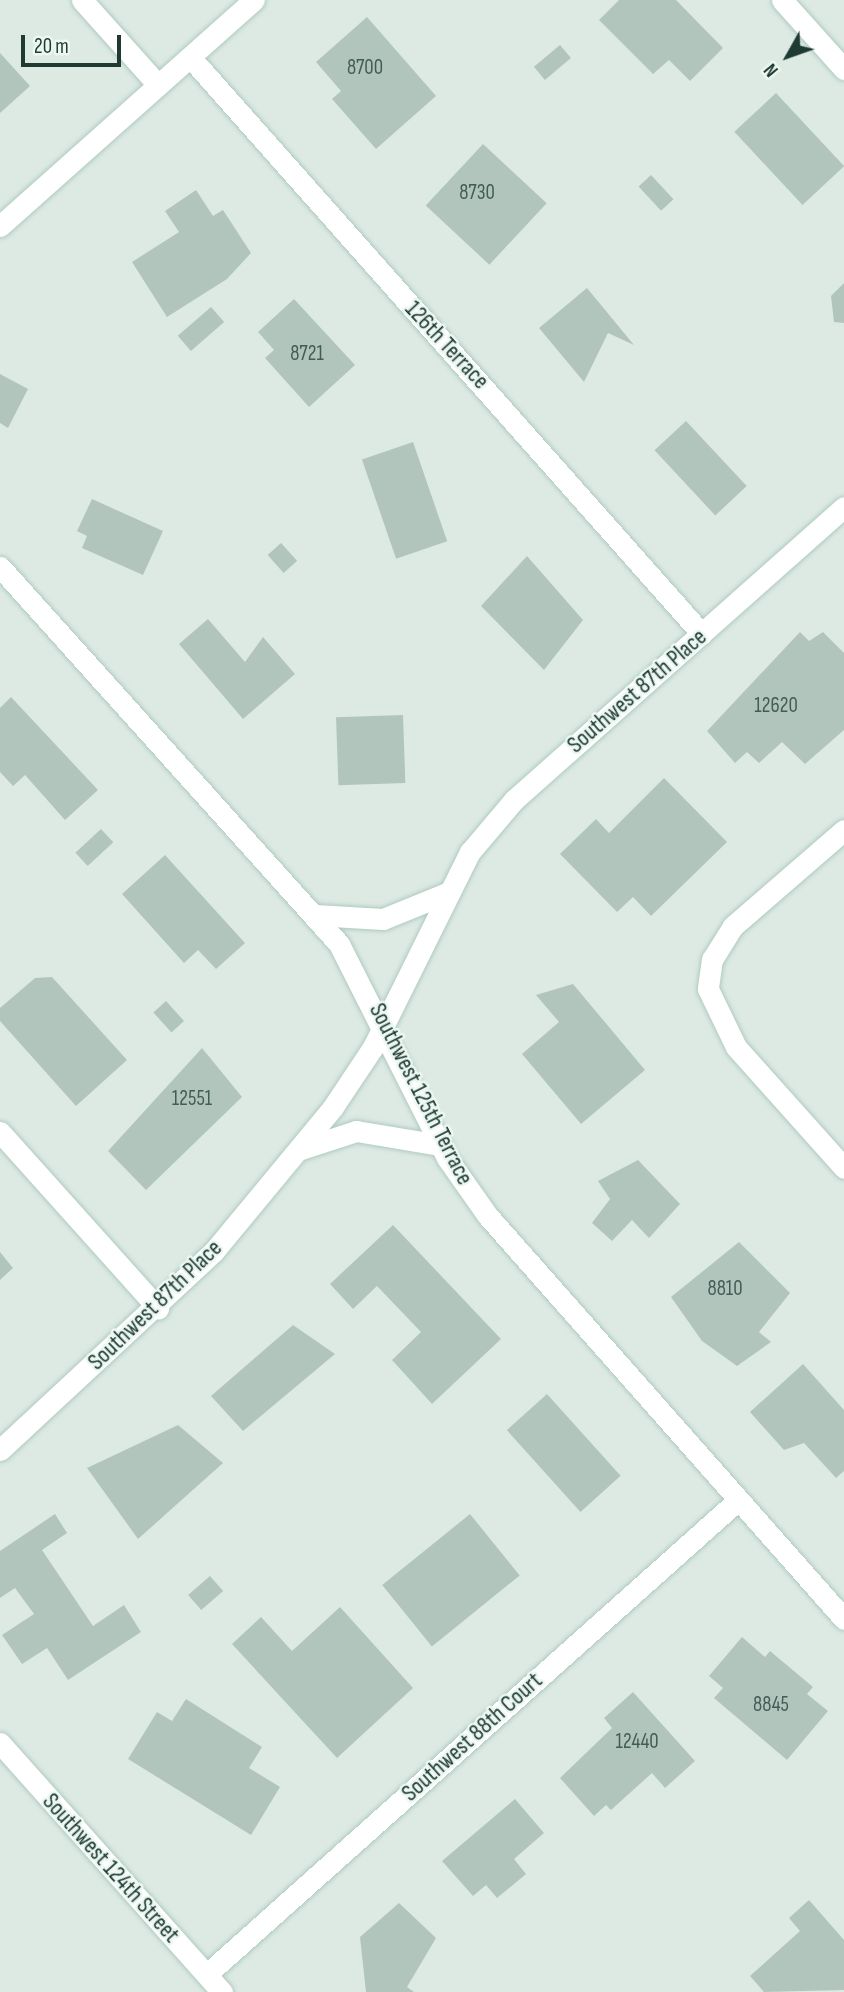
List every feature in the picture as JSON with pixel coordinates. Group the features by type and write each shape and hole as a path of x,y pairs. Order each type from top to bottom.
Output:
{"street":[{"path":"82,0 158,85"},
{"path":"0,226 254,0"},
{"path":"782,0 844,69"},
{"name":"126th Terrace","path":"190,57 702,634"},
{"name":"Southwest 87th Place","path":"0,1450 158,1308 300,1150 359,1070 470,852 514,800 844,507"},
{"name":"Southwest 125th Terrace","path":"0,567 315,915 351,960 384,1023 441,1145 519,1255 844,1619"},
{"path":"844,831 733,926 712,959 708,989 736,1047 844,1168"},
{"path":"315,915 383,919 449,892"},
{"path":"0,1132 158,1308"},
{"path":"300,1150 356,1132 441,1145"},
{"name":"Southwest 88th Court","path":"206,1974 737,1501"},
{"name":"Southwest 124th Street","path":"0,1744 222,1992"}],"building":[{"path":"619,0 676,0 723,48 690,81 669,60 653,74 599,20"},
{"path":"367,17 436,96 376,149 332,99 341,91 316,62"},
{"path":"560,45 571,58 545,80 534,67"},
{"path":"0,53 30,86 0,113"},
{"path":"776,93 844,166 803,205 734,132"},
{"path":"483,144 547,203 489,265 426,205"},
{"path":"651,175 674,199 661,211 639,187"},
{"path":"196,190 213,216 223,210 251,253 227,279 167,317 132,262 179,232 165,211"},
{"path":"844,283 844,323 834,322 831,296"},
{"path":"587,288 634,345 608,333 584,382 539,328"},
{"path":"294,299 355,365 309,407 265,358 274,350 258,332"},
{"path":"211,307 224,322 191,351 178,336"},
{"path":"0,374 28,389 8,428 0,423"},
{"path":"686,421 747,486 715,515 655,450"},
{"path":"413,442 447,541 396,559 362,460"},
{"path":"92,499 163,531 143,575 82,548 87,536 77,531"},
{"path":"281,543 297,561 284,573 268,555"},
{"path":"527,556 583,620 544,670 481,606"},
{"path":"208,619 245,662 263,637 295,674 243,719 179,644"},
{"path":"800,632 809,641 823,632 844,653 844,730 805,764 782,742 759,763 747,752 735,763 707,731"},
{"path":"11,697 98,790 65,820 25,775 13,786 0,772 0,708"},
{"path":"403,715 405,783 338,785 336,717"},
{"path":"664,778 727,842 651,916 633,897 617,912 560,854 596,819 609,833"},
{"path":"101,829 113,842 88,866 75,853"},
{"path":"165,855 245,943 216,969 198,950 184,963 122,894"},
{"path":"52,977 127,1060 76,1106 0,1021 0,1008 35,978"},
{"path":"573,984 645,1070 581,1124 522,1054 559,1022 536,995"},
{"path":"166,1001 184,1021 171,1032 153,1012"},
{"path":"202,1048 242,1097 146,1190 108,1151"},
{"path":"638,1160 680,1204 649,1238 632,1220 612,1241 592,1223 610,1199 598,1181"},
{"path":"393,1225 501,1339 432,1404 392,1360 421,1332 377,1286 353,1309 330,1284"},
{"path":"739,1242 790,1293 759,1332 771,1342 737,1366 702,1341 671,1297"},
{"path":"0,1252 13,1268 0,1280"},
{"path":"293,1325 335,1354 243,1431 211,1396"},
{"path":"803,1364 844,1410 844,1471 836,1478 804,1443 784,1450 750,1412"},
{"path":"547,1394 621,1476 580,1512 507,1430"},
{"path":"178,1425 223,1463 138,1539 87,1468"},
{"path":"55,1514 67,1533 42,1550 93,1626 124,1605 141,1632 68,1680 47,1648 22,1664 2,1635 34,1614 15,1588 0,1598 0,1551"},
{"path":"470,1514 520,1575 432,1647 382,1585"},
{"path":"210,1576 223,1591 201,1610 188,1595"},
{"path":"340,1607 413,1688 337,1758 232,1644 261,1617 292,1651"},
{"path":"742,1637 765,1657 770,1651 813,1687 807,1694 828,1711 787,1760 714,1698 723,1688 709,1676"},
{"path":"633,1692 695,1761 665,1788 652,1773 611,1810 606,1805 594,1816 560,1778 612,1728 604,1718"},
{"path":"186,1699 262,1747 249,1768 280,1787 251,1835 128,1759 157,1712 172,1721"},
{"path":"515,1799 544,1833 514,1859 526,1874 497,1898 486,1885 473,1896 442,1861"},
{"path":"809,1900 844,1940 844,1990 764,1992 750,1976 800,1931 789,1918"},
{"path":"399,1903 436,1938 407,1987 414,1992 366,1992 360,1937"}]}
